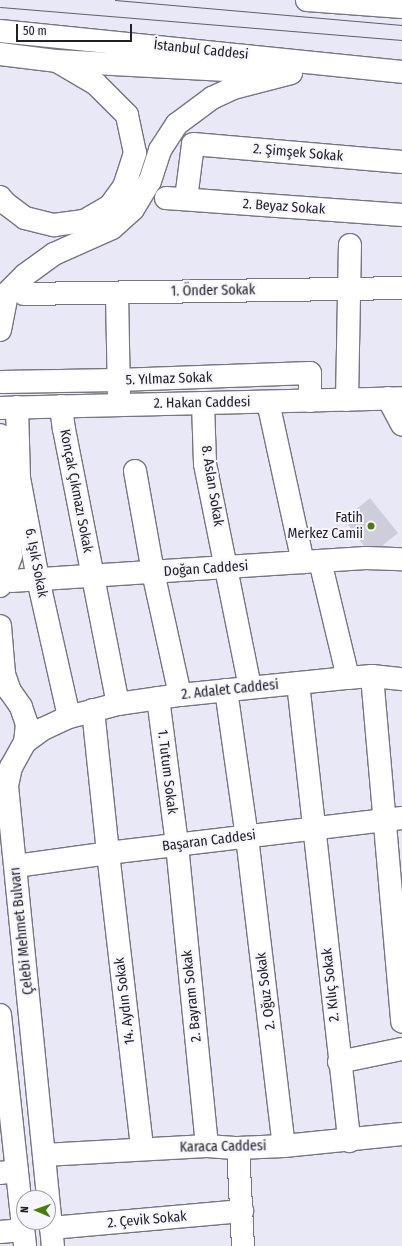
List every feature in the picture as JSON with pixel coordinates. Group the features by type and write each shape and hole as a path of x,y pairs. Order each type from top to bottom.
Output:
{"main road":[{"path":"307,0 402,7"},
{"name":"İstanbul Caddesi","path":"0,31 392,70"},
{"path":"0,54 56,61 291,73 343,79 392,70"},
{"path":"0,197 5,203 25,218 54,225 84,220 110,206 124,187 135,153 127,114 96,84 56,61"},
{"path":"0,330 8,293 25,275 54,254 112,228 133,209 150,181 160,150 176,124 212,98 233,88 291,73"},
{"name":"2. Şimşek Sokak","path":"176,199 193,144 402,162"},
{"name":"2. Beyaz Sokak","path":"176,199 402,215"},
{"path":"347,400 350,245"},
{"name":"1. Önder Sokak","path":"24,294 402,288"},
{"path":"117,293 119,405"},
{"name":"5. Yılmaz Sokak","path":"1,382 310,374 310,401"},
{"path":"395,398 402,424"},
{"name":"2. Hakan Caddesi","path":"9,408 395,398"},
{"path":"268,402 311,561 348,678"},
{"name":"8. Aslan Sokak","path":"203,403 205,464 250,687"},
{"name":"Konçak Çıkmazı Sokak","path":"61,406 92,576 118,704"},
{"name":"6. Işık Sokak","path":"9,408 19,478 65,719"},
{"path":"0,435 11,556 5,583"},
{"path":"135,472 153,572 180,695"},
{"name":"Doğan Caddesi","path":"5,583 38,579 227,568 311,561 366,558 402,559"},
{"name":"Çelebi Mehmet Bulvarı","path":"0,626 4,674 12,699 27,724 14,753 7,786 52,1237"},
{"path":"372,676 393,819 402,1022"},
{"name":"2. Adalet Caddesi","path":"14,753 43,729 65,719 118,704 250,687 298,684 348,678 372,676 402,679"},
{"name":"2. Kılıç Sokak","path":"298,684 315,828 348,1141"},
{"name":"2. Oğuz Sokak","path":"226,690 247,837 284,1146"},
{"name":"1. Tutum Sokak","path":"158,698 177,845"},
{"path":"12,699 34,714 65,719"},
{"name":"14. Aydın Sokak","path":"93,710 142,1149"},
{"name":"Başaran Caddesi","path":"16,866 393,819"},
{"name":"2. Bayram Sokak","path":"177,845 207,1146"},
{"path":"0,1014 8,1172 24,1238 0,1232"},
{"path":"339,1062 402,1049"},
{"name":"Karaca Caddesi","path":"44,1155 207,1146 238,1148 284,1146 348,1141 402,1134"},
{"path":"238,1148 243,1246"},
{"name":"2. Çevik Sokak","path":"52,1237 242,1211"}],"building":[{"name":"Fatih Merkez Camii","path":"370,498 398,533 382,546 364,546 344,519"}],"tram line":[{"path":"115,0 402,25"},
{"path":"0,7 402,40"}],"place":[{"name":"Fatih Merkez Camii","path":"371,526"}]}
